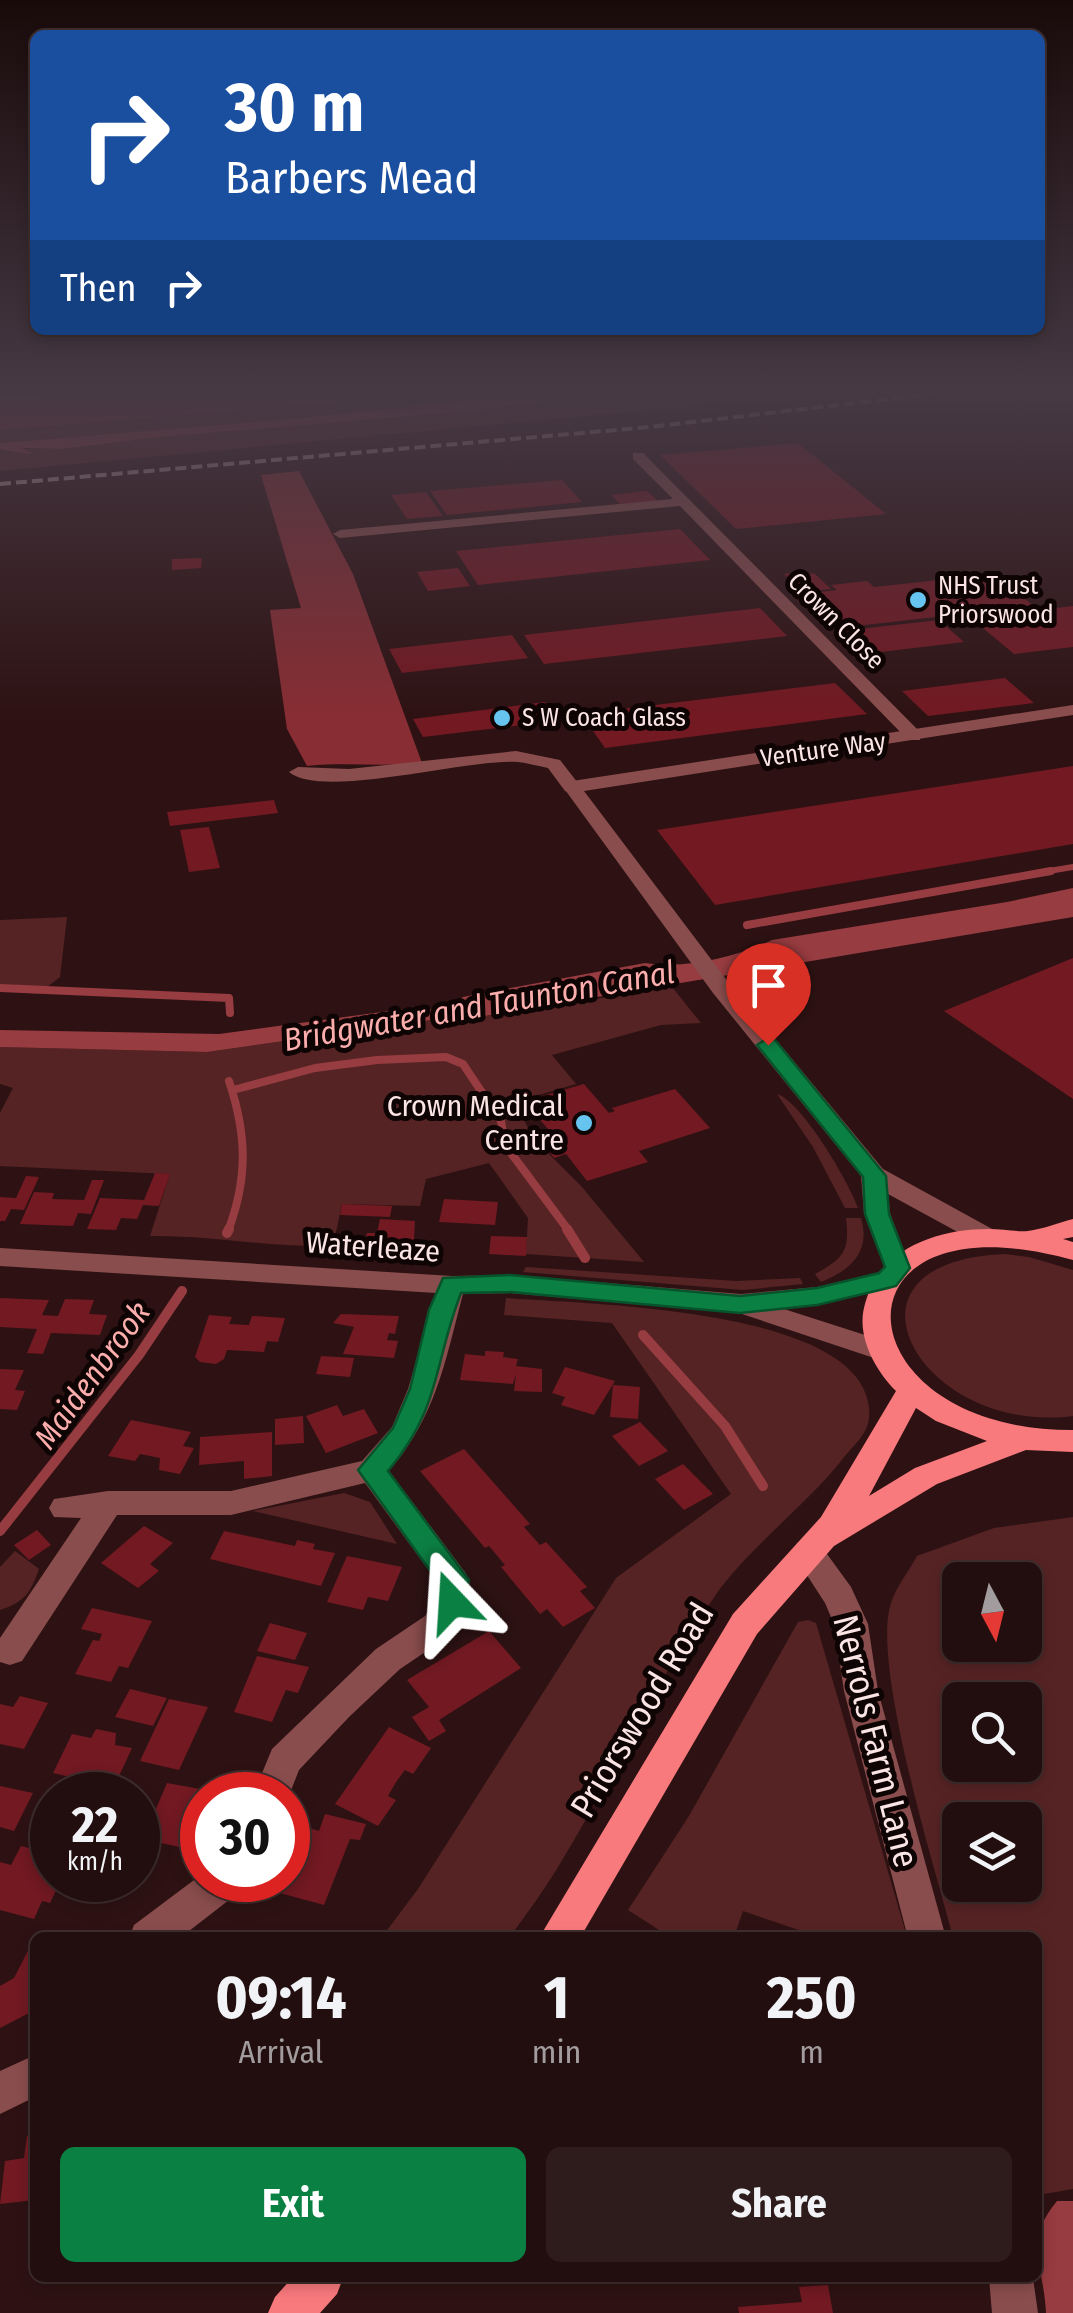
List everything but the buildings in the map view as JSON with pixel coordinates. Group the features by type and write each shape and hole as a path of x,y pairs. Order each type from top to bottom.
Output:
{"main road":[{"path":"1028,1239 1073,1228"},
{"path":"1073,1251 1028,1239 985,1236 935,1246 892,1274 876,1314 883,1351 912,1389 972,1426 1021,1440 1073,1441"},
{"name":"Priorswood Road","path":"562,1932 745,1624 764,1596 814,1547 849,1498 912,1389"},
{"name":"Priorswood Road","path":"814,1547 926,1476 1021,1440"},
{"path":"291,2313 318,2282"}],"street":[{"name":"Crown Close","path":"678,499 914,736"},
{"path":"340,534 681,502"},
{"name":"Venture Way","path":"572,787 1073,710"},
{"path":"298,772 348,775 516,756 554,764 720,988 874,1176 985,1236"},
{"path":"874,1176 877,1214 892,1274"},
{"name":"Waterleaze","path":"0,1257 452,1284 510,1284 740,1304 817,1296 892,1274"},
{"path":"65,1508 108,1503 231,1503 372,1470 404,1433 423,1389 452,1284"},
{"name":"Waterleaze","path":"740,1304 883,1351"},
{"path":"280,1772 285,1760 388,1659 437,1626 452,1602 454,1580 372,1470"},
{"path":"10,1651 108,1503"},
{"name":"Nerrols Farm Lane","path":"814,1547 850,1624 861,1691 926,1932"},
{"path":"156,1932 196,1902"},
{"path":"0,2093 30,2078"},
{"path":"1011,2282 1015,2313"}],"shaded area":[{"path":"268,499 314,499 353,574 422,763 307,766 287,729 270,610 301,608"},
{"path":"67,917 60,977 38,994 0,990 0,920"},
{"path":"672,987 701,1023 661,1025 552,1055 576,1084 515,1102 533,1138 582,1187 644,1262 526,1254 528,1218 489,1163 426,1179 420,1206 342,1204 333,1246 150,1236 170,1174 0,1166 0,1113 13,1088 0,1084 0,1047 207,1052"},
{"path":"777,1094 811,1127 858,1208 845,1208 813,1147"},
{"path":"846,1218 861,1218 861,1250 841,1272 821,1282 815,1274 839,1258 846,1246"},
{"path":"1005,1254 1073,1270 1073,1416 1019,1415 972,1400 936,1375 913,1345 905,1314 916,1285 949,1264"},
{"path":"526,1267 736,1281 800,1278 803,1284 743,1290 523,1272"},
{"path":"506,1298 650,1308 766,1329 815,1347 850,1371 868,1402 869,1420 860,1439 826,1478 717,1593 675,1658 555,1872 513,1932 386,1932 418,1889 616,1578 731,1494 612,1323 504,1315"},
{"path":"344,1493 370,1502 397,1544 253,1511"},
{"path":"1073,1517 1073,2189 1042,2194 1042,1932 952,1932 943,1902 1042,1902 1042,1802 942,1802 942,1897 908,1767 890,1671 887,1632 891,1603 917,1556 994,1528"},
{"path":"15,1551 39,1569 26,1595 0,1610 0,1567"},
{"path":"798,1622 816,1623 906,1932 804,1932 743,1911 736,1932 662,1932 628,1910 689,1816"}],"water":[{"name":"Bridgwater and Taunton Canal","path":"1073,888 1073,917 479,1017 459,1016 207,1052 0,1047 0,1030 219,1034 435,1008 463,997 645,963 710,961 772,940"},
{"path":"1057,2201 1073,2201 1073,2313 1046,2313 1042,2227"}],"waterway":[{"path":"1037,873 1073,867"},
{"path":"747,925 1051,871"},
{"path":"0,988 229,998 230,1013"},
{"name":"Bridgwater and Taunton Canal","path":"233,1090 315,1068 377,1060 446,1057 463,1064 501,1121 505,1145 569,1231"},
{"path":"228,1231 239,1193 243,1156 229,1081"},
{"path":"567,1229 585,1258"},
{"name":"Maidenbrook","path":"0,1531 139,1355 182,1291"},
{"path":"643,1335 725,1426 763,1486"}],"place":[{"name":"NHS Trust Priorswood","path":"918,600"},
{"name":"S W Coach Glass","path":"502,718"},
{"name":"Crown Medical Centre","path":"584,1123"}],"route":[{"path":"452,1602 454,1580 372,1470 404,1433 423,1389 452,1284 510,1284 740,1304 817,1296 888,1280 897,1268 877,1214 874,1176 768,1045"}]}
